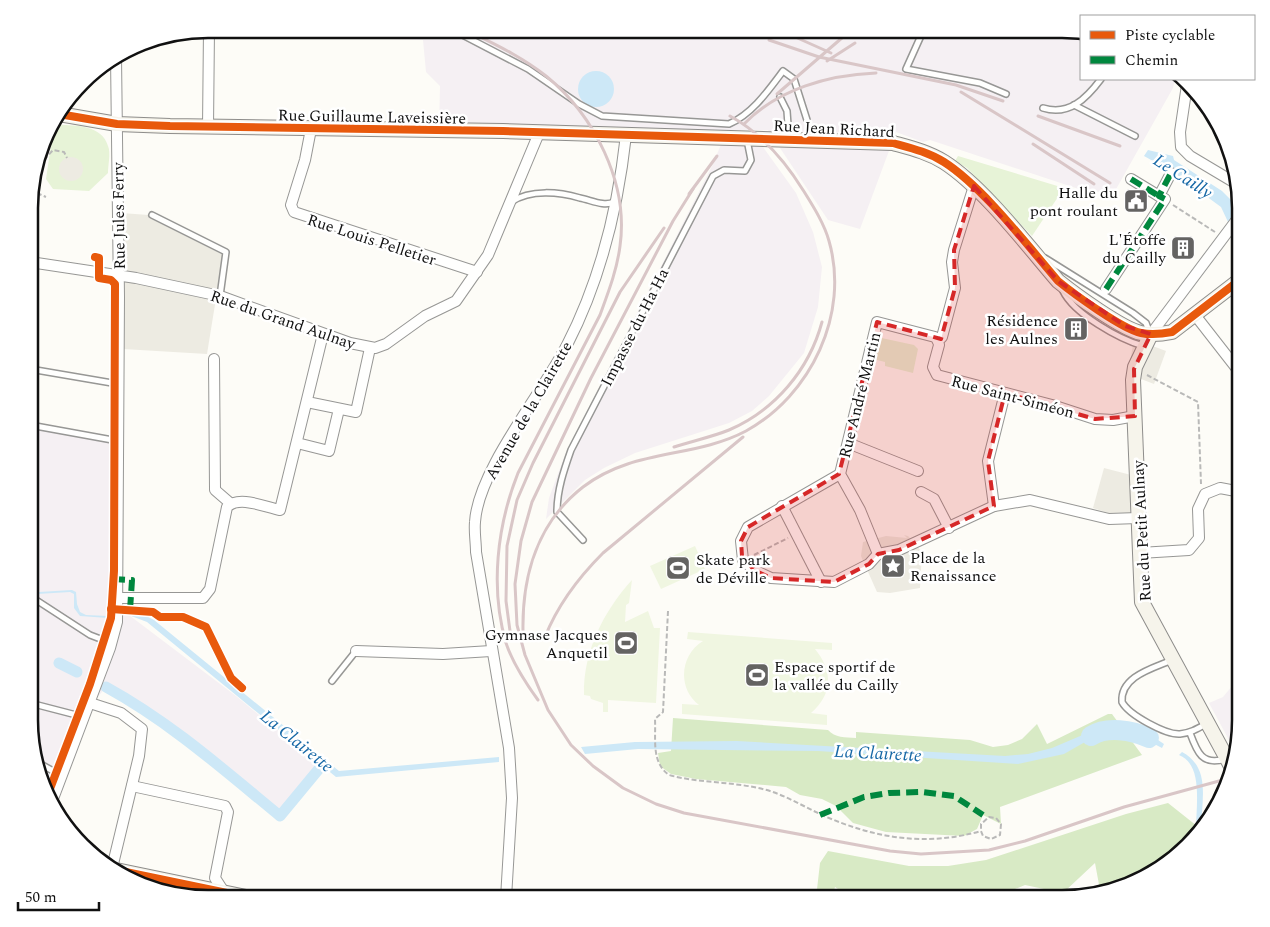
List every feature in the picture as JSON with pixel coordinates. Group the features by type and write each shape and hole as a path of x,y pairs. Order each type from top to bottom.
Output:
{"street":[{"path":"208,128 209,38"},
{"name":"Rue Jules Ferry","path":"55,794 111,643 117,614 118,275 116,65"},
{"path":"1186,91 1180,143 1190,156 1230,179"},
{"name":"Rue Guillaume Laveissière","path":"65,115 117,124 208,128 626,135"},
{"name":"Rue Louis Pelletier","path":"311,129 305,160 291,205 294,212 477,272"},
{"name":"Rue du Grand Aulnay","path":"38,263 118,275 220,296 323,334 370,348 386,344 425,316 451,305 477,272 488,255 539,134"},
{"name":"Rue Jean Richard","path":"626,135 746,137 893,143 942,161 974,186 1058,281 1125,326 1140,333 1151,334"},
{"name":"Avenue de la Clairette","path":"507,889 512,798 508,748 491,651 476,544 475,520 483,489 495,462 568,344 600,266 618,201 626,135"},
{"path":"1106,289 1162,197 1171,173"},
{"path":"1131,178 1162,197"},
{"name":"Rue Saint-Siméon","path":"974,186 954,250 952,262 954,288 942,337 938,341 939,345 933,367 937,375 1095,419 1113,420 1135,416"},
{"path":"1151,334 1232,226"},
{"path":"1151,334 1172,332 1232,286"},
{"path":"1195,314 1232,362"},
{"name":"Rue André Martin","path":"878,554 860,510 840,474 876,322 935,337 938,341"},
{"path":"230,503 240,501 280,510 323,334"},
{"name":"Rue du Petit Aulnay","path":"1151,334 1143,346 1135,367 1142,602 1227,760"},
{"path":"307,402 356,412 370,348"},
{"path":"214,359 215,490 230,503"},
{"path":"994,506 988,461 1005,393"},
{"path":"297,443 329,451 339,409"},
{"path":"848,443 918,470"},
{"path":"840,474 748,527 741,541 743,560 754,570 771,578 834,582 869,564 878,554 899,550 994,506 1030,500 1109,519 1138,518"},
{"path":"1140,553 1189,550 1194,547 1199,538 1198,509 1204,496 1220,488 1232,490"},
{"path":"921,492 934,499 949,528"},
{"path":"118,598 199,599 206,596 210,585 224,514 230,503"},
{"path":"782,506 821,582"},
{"path":"356,651 443,654 491,651"},
{"path":"90,703 122,713 142,729 139,756 114,861"},
{"path":"132,786 225,806 228,812 215,878 222,889"},
{"path":"140,875 209,889"}],"lane":[{"path":"469,38 528,68 579,104 602,116 729,124 747,112 765,95 783,71 794,78 807,120"},
{"path":"920,38 906,69 980,84 1006,94"},
{"path":"1043,108 1056,112 1074,105 1086,98 1100,80"},
{"path":"780,97 787,111 789,139"},
{"path":"1074,105 1135,136"},
{"name":"Impasse du Ha Ha","path":"583,540 557,512 557,500 562,474 571,450 713,176 724,170 744,171 752,160 746,137"},
{"path":"509,203 519,197 535,193 567,194 610,204 618,201"},
{"path":"152,215 226,252 220,296"},
{"name":"Rue Jean Richard","path":"1029,248 1133,313 1146,324 1151,334"},
{"name":"Rue Jean Richard","path":"1058,281 1066,298 1086,315 1129,342 1143,346"},
{"path":"38,370 118,384"},
{"path":"38,427 118,441"},
{"path":"38,601 90,635 111,643"},
{"path":"332,681 356,651"},
{"path":"1173,659 1129,682 1122,693 1122,702 1128,710 1173,734 1190,733 1207,723"},
{"path":"38,705 85,717"},
{"path":"1190,733 1199,754 1215,762 1227,763"},
{"path":"44,766 62,776"}],"path":[{"path":"46,158 53,150 64,152 67,158"},
{"path":"39,194 46,197"},
{"path":"1162,197 1223,238"},
{"path":"1135,367 1198,402 1201,488 1204,496"},
{"path":"743,560 796,534"},
{"path":"668,610 663,712 655,719 656,762 660,769 669,775 769,791 849,827 890,838 934,840 959,837 980,831"},
{"path":"989,817 996,818 1001,824 1001,832 994,838 986,838 980,831 981,824 989,817"}],"highlighted area":[{"path":"974,186 1058,281 1125,326 1151,334 1134,369 1135,416 1095,419 1005,393 988,461 994,506 899,550 878,554 869,564 834,582 771,578 754,570 742,556 741,541 748,527 839,474 877,322 941,339 955,288 954,250"}],"shaded area":[{"path":"355,38 1073,38 1080,39 1080,80 1175,80 1173,88 1115,191 1088,192 930,140 923,142 896,132 860,229 828,220 768,130 439,131 440,86 426,72 423,40"},
{"path":"724,137 763,147 796,193 813,232 822,267 818,307 804,353 769,396 752,411 729,423 635,453 604,468 585,480 546,519 549,498 565,455 713,164"},
{"path":"71,157 79,161 83,169 79,177 71,181 63,177 59,169 63,161"},
{"path":"121,213 149,215 223,255 207,354 123,349"},
{"path":"1134,339 1166,351 1154,384 1128,374"},
{"path":"38,425 110,437 117,606 236,696 321,766 280,816 184,737 133,702 106,687 92,704 51,785 43,763 38,730"},
{"path":"1104,468 1131,475 1132,521 1093,508"},
{"name":"Place de la Renaissance","path":"904,535 908,536 922,552 920,588 890,593 877,592 861,556 863,542 886,536 907,538"},
{"path":"1232,686 1231,743 1209,703 1223,697"}],"green space":[{"path":"59,125 85,127 100,133 105,139 109,152 108,173 89,191 53,189 46,179 52,142"},
{"path":"958,156 1064,188 1032,236 967,168 955,161"},
{"path":"877,337 914,345 918,349 913,373 885,366 885,362 877,360 873,354"},
{"name":"Skate park de Déville","path":"695,546 705,569 661,589 650,566"},
{"name":"Gymnase Jacques Anquetil","path":"632,580 629,603 626,605 625,622 648,611 654,628 660,628 656,703 608,700 608,712 603,712 603,703 584,695 587,663 591,648 604,619 612,605"},
{"name":"Espace sportif de la vallée du Cailly","path":"688,632 832,643 832,650 815,649 825,666 828,682 823,698 811,713 827,715 827,725 682,714 682,704 699,705 687,690 684,672 690,655 695,647 703,641 687,639"},
{"path":"1108,714 1112,714 1142,755 1000,807 1001,824 983,815 977,829 964,836 886,832 853,823 836,806 822,799 800,795 786,787 696,779 671,774 660,766 658,753 671,751 673,718 828,730 837,736 856,738 856,732 970,740 993,747 1008,745 1022,739 1037,724 1047,744"},
{"path":"1168,803 1195,825 1183,840 1147,867 1117,880 1099,885 1095,863 1067,890 1049,890 1025,885 1013,890 839,890 835,887 834,890 817,890 820,863 828,851 909,866 948,866 986,860 1126,814"}],"water":[{"path":"596,71 609,76 614,89 609,102 596,107 583,102 578,89 583,76"},
{"name":"Le Cailly","path":"1148,150 1173,156 1174,160 1222,191 1232,201 1232,220 1229,224 1221,207 1176,174 1144,156"},
{"path":"38,590 39,592 72,590 76,592 80,612 86,615 108,616 108,618 80,616 74,608 74,594 70,592 38,594"},
{"path":"125,610 137,611 154,620 339,771 499,757 499,762 336,777 147,622 126,614"},
{"path":"1106,725 1123,728 1137,726 1164,744 1162,748 1133,733 1106,730 1064,754 1018,764 818,751 638,749 585,754 581,747 635,742 737,741 1005,756 1028,754 1052,748"},
{"path":"1182,752 1191,759 1198,767 1201,776 1203,787 1202,816 1196,824 1196,778 1187,760 1179,755"}],"waterway":[{"path":"59,663 77,672"},
{"path":"106,687 174,731 280,816 323,764"},
{"name":"La Clairette","path":"1091,736 1104,731 1120,730 1149,738"}],"railway":[{"path":"482,38 527,62 546,76 579,110 593,130 604,152 619,198 620,246 609,290 600,315 518,473 505,514 501,536 497,579 501,622 512,658 538,700"},
{"path":"797,38 831,53"},
{"path":"777,94 842,38"},
{"path":"769,40 819,57 956,85 1003,101"},
{"path":"827,61 855,43"},
{"path":"744,124 772,102 805,86 840,77 876,73"},
{"path":"961,92 1110,183"},
{"path":"523,631 523,610 526,590 536,551 554,516 567,501 583,487 602,475 623,466 705,446 726,440 746,431 769,415 789,396 806,374 820,350 829,324 834,296 834,269 827,234 811,202 780,158 762,139 730,116"},
{"path":"1038,116 1120,146"},
{"path":"1033,144 1094,184"},
{"path":"689,194 717,156"},
{"path":"693,189 673,221 591,378 532,502 521,541 515,584 517,625 525,655 548,710 571,745 593,766 623,788 656,804 684,813 890,851 921,854 989,850 1025,841 1124,807 1221,780"},
{"path":"510,631 506,601 507,546 517,500 533,463 620,292 664,228"},
{"path":"674,447 729,430 746,422 775,400 799,372 816,340 822,322"},
{"path":"545,637 556,613 570,592 603,553 743,437"}],"marked path":[{"path":"1106,289 1165,199 1159,196 1171,173"},
{"path":"1131,179 1159,196"},
{"path":"113,579 132,580 130,610"},
{"path":"820,815 864,797 889,793 922,792 954,796 983,815"}],"cycle path":[{"path":"65,115 117,124 170,126 503,131 893,143 932,156 959,173 1004,217 1058,281 1098,310 1133,330 1149,334 1172,332 1232,286"},
{"path":"51,786 90,684 111,618 114,571 115,284 111,280 99,278 99,258 95,257"},
{"path":"111,609 153,612 160,617 183,617 206,627 231,678 242,688"},
{"path":"141,875 208,889"}],"place":[{"name":"Halle du pont roulant","path":"1136,201"},
{"name":"L'Étoffe du Cailly","path":"1183,248"},
{"name":"Résidence les Aulnes","path":"1076,329"},
{"name":"Place de la Renaissance","path":"893,566"},
{"name":"Skate park de Déville","path":"678,568"},
{"name":"Gymnase Jacques Anquetil","path":"626,643"},
{"name":"Espace sportif de la vallée du Cailly","path":"757,675"}]}
